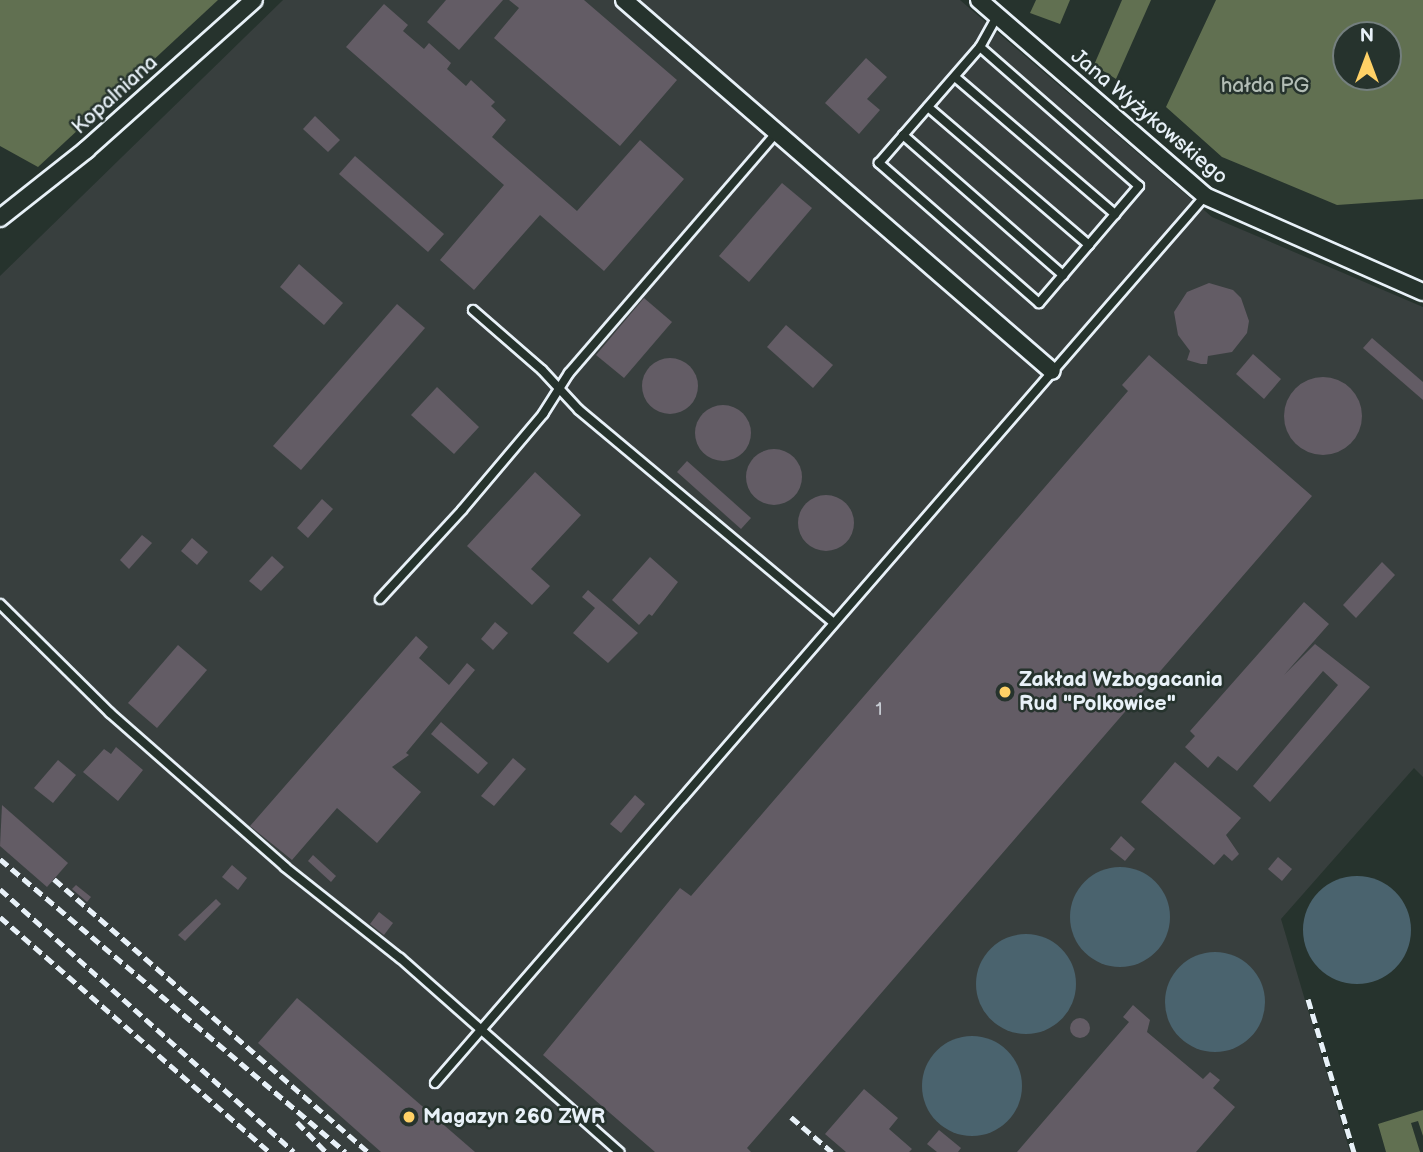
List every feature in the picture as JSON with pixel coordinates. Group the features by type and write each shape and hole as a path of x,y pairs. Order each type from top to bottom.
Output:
{"street":[{"name":"Kopalniana","path":"0,218 86,150 254,0"},
{"path":"624,0 1052,371"},
{"name":"Jana Wyżykowskiego","path":"979,0 1205,196 1423,292"}],"lane":[{"path":"980,47 1139,186 1039,303 879,163 980,47 997,16"},
{"path":"955,77 1115,214"},
{"path":"928,107 1089,245"},
{"path":"380,599 462,510 559,391 569,373 776,133"},
{"path":"903,135 1063,275"},
{"path":"435,1083 1205,196"},
{"path":"473,310 559,391 834,623"},
{"path":"0,604 120,722 619,1152"}],"shaded area":[{"path":"283,0 960,0 1212,217 1423,307 1423,777 1414,768 1281,919 1350,1152 0,1152 0,276"}],"green space":[{"path":"0,0 218,0 38,167 0,146"},
{"path":"1036,0 1070,0 1060,24 1030,13"},
{"path":"1122,0 1151,0 1116,79 1094,65"},
{"name":"hałda PG","path":"1216,0 1423,0 1423,199 1337,205 1222,157 1166,107"},
{"path":"1423,1110 1423,1136 1418,1121 1411,1123 1420,1152 1386,1152 1378,1124"}],"water":[{"path":"1120,867 1139,871 1155,882 1166,898 1170,917 1166,936 1155,952 1139,963 1120,967 1101,963 1085,952 1074,936 1070,917 1074,898 1085,882 1101,871"},
{"path":"1357,876 1378,880 1395,892 1407,909 1411,930 1407,951 1395,968 1378,980 1357,984 1336,980 1319,968 1307,951 1303,930 1307,909 1319,892 1336,880"},
{"path":"1026,934 1045,938 1061,949 1072,965 1076,984 1072,1003 1061,1019 1045,1030 1026,1034 1007,1030 991,1019 980,1003 976,984 980,965 991,949 1007,938"},
{"path":"1215,952 1234,956 1250,967 1261,983 1265,1002 1261,1021 1250,1037 1234,1048 1215,1052 1196,1048 1180,1037 1169,1021 1165,1002 1169,983 1180,967 1196,956"},
{"path":"972,1036 991,1040 1007,1051 1018,1067 1022,1086 1018,1105 1007,1121 991,1132 972,1136 953,1132 937,1121 926,1105 922,1086 926,1067 937,1051 953,1040"}],"building":[{"path":"446,0 503,0 459,50 427,22"},
{"path":"509,0 584,0 677,80 620,146 494,38 519,8"},
{"path":"384,4 408,25 403,31 424,49 429,43 451,63 447,69 466,86 471,80 495,102 491,106 506,120 492,137 577,211 640,140 684,179 604,271 540,215 474,290 440,260 504,185 346,47"},
{"path":"866,58 887,77 867,99 880,110 859,134 825,103"},
{"path":"315,116 340,140 328,152 303,129"},
{"path":"355,156 444,234 428,252 339,174"},
{"path":"782,183 812,208 749,282 719,256"},
{"path":"299,264 343,303 324,325 280,287"},
{"path":"1209,283 1233,290 1241,298 1249,321 1247,333 1232,352 1208,356 1207,364 1201,364 1187,360 1190,351 1178,335 1174,312 1187,292"},
{"path":"644,298 672,322 624,378 596,355"},
{"path":"397,304 425,328 301,470 273,446"},
{"path":"786,325 833,365 813,388 767,347"},
{"path":"1372,338 1423,382 1423,400 1363,348"},
{"path":"1253,354 1281,379 1264,399 1236,374"},
{"name":"Zakład Wzbogacania Rud \"Polkowice\"","path":"1149,355 1312,496 747,1148 751,1152 655,1152 543,1055 680,888 691,896 1128,391 1122,385"},
{"path":"670,358 681,360 690,366 696,375 696,397 690,406 681,412 670,414 659,412 650,406 644,397 642,386 644,375 650,366 659,360"},
{"path":"1323,377 1338,380 1350,389 1359,401 1362,416 1359,431 1350,443 1338,452 1323,455 1308,452 1296,443 1287,431 1284,416 1287,401 1296,389 1308,380"},
{"path":"437,387 479,427 454,454 411,415"},
{"path":"723,405 734,407 743,413 749,422 749,444 743,453 734,459 723,461 712,459 703,453 697,444 695,433 697,422 703,413 712,407"},
{"path":"774,449 785,451 794,457 800,466 800,488 794,497 785,503 774,505 763,503 754,497 748,488 746,477 748,466 754,457 763,451"},
{"path":"687,461 751,518 741,529 677,472"},
{"path":"535,472 581,515 531,569 550,586 532,605 467,546"},
{"path":"826,495 837,497 846,503 852,512 852,534 846,543 837,549 826,551 815,549 806,543 800,534 798,523 800,512 806,503 815,497"},
{"path":"322,499 333,509 308,538 297,528"},
{"path":"142,535 152,543 129,569 120,560"},
{"path":"192,538 208,552 197,565 181,551"},
{"path":"272,556 284,567 261,591 249,581"},
{"path":"650,557 678,582 652,616 649,614 639,625 612,600"},
{"path":"1382,562 1395,575 1356,618 1343,605"},
{"path":"588,590 638,633 608,663 573,633 595,608 582,597"},
{"path":"1304,602 1329,624 1284,675 1315,644 1370,687 1270,802 1253,786 1338,685 1323,671 1237,771 1218,756 1208,768 1185,747 1195,736 1190,731"},
{"path":"495,622 508,633 493,650 481,639"},
{"path":"416,636 428,647 419,658 449,685 467,663 475,670 406,753 409,755 392,767 421,792 377,843 337,808 292,860 250,826"},
{"path":"178,645 207,670 157,728 128,703"},
{"path":"441,722 488,763 478,774 431,734"},
{"path":"116,747 143,770 118,801 83,772 104,749 111,754"},
{"path":"513,758 526,769 494,806 481,796"},
{"path":"58,760 76,775 53,803 34,788"},
{"path":"1175,762 1241,818 1226,835 1239,854 1232,861 1224,854 1214,865 1141,802"},
{"path":"635,795 645,804 621,833 610,824"},
{"path":"2,805 68,863 47,887 0,846"},
{"path":"1121,836 1135,849 1125,861 1110,849"},
{"path":"313,855 336,876 331,882 308,861"},
{"path":"1278,857 1292,869 1282,881 1268,869"},
{"path":"232,865 247,878 238,890 222,877"},
{"path":"76,885 91,897 87,902 72,889"},
{"path":"216,899 221,904 185,941 178,935"},
{"path":"379,912 393,923 384,935 370,924"},
{"path":"297,998 475,1152 381,1152 258,1043"},
{"path":"1133,1005 1150,1020 1147,1032 1203,1079 1210,1072 1220,1080 1213,1088 1235,1107 1196,1152 1017,1152 1129,1022 1123,1017"},
{"path":"1080,1018 1087,1021 1090,1028 1087,1035 1080,1038 1073,1035 1070,1028 1073,1021"},
{"path":"864,1089 898,1118 889,1129 912,1149 909,1152 846,1152 825,1134"},
{"path":"939,1130 961,1148 958,1152 937,1152 927,1144"}],"railway":[{"path":"0,859 345,1152"},
{"path":"54,879 368,1152"},
{"path":"0,889 294,1152"},
{"path":"0,917 269,1152"},
{"path":"1308,999 1354,1152"},
{"path":"791,1117 832,1152"},
{"path":"297,1122 326,1152"}],"place":[{"name":"Zakład Wzbogacania Rud \"Polkowice\"","path":"1005,692"},
{"name":"Magazyn 260 ZWR","path":"409,1117"}]}
